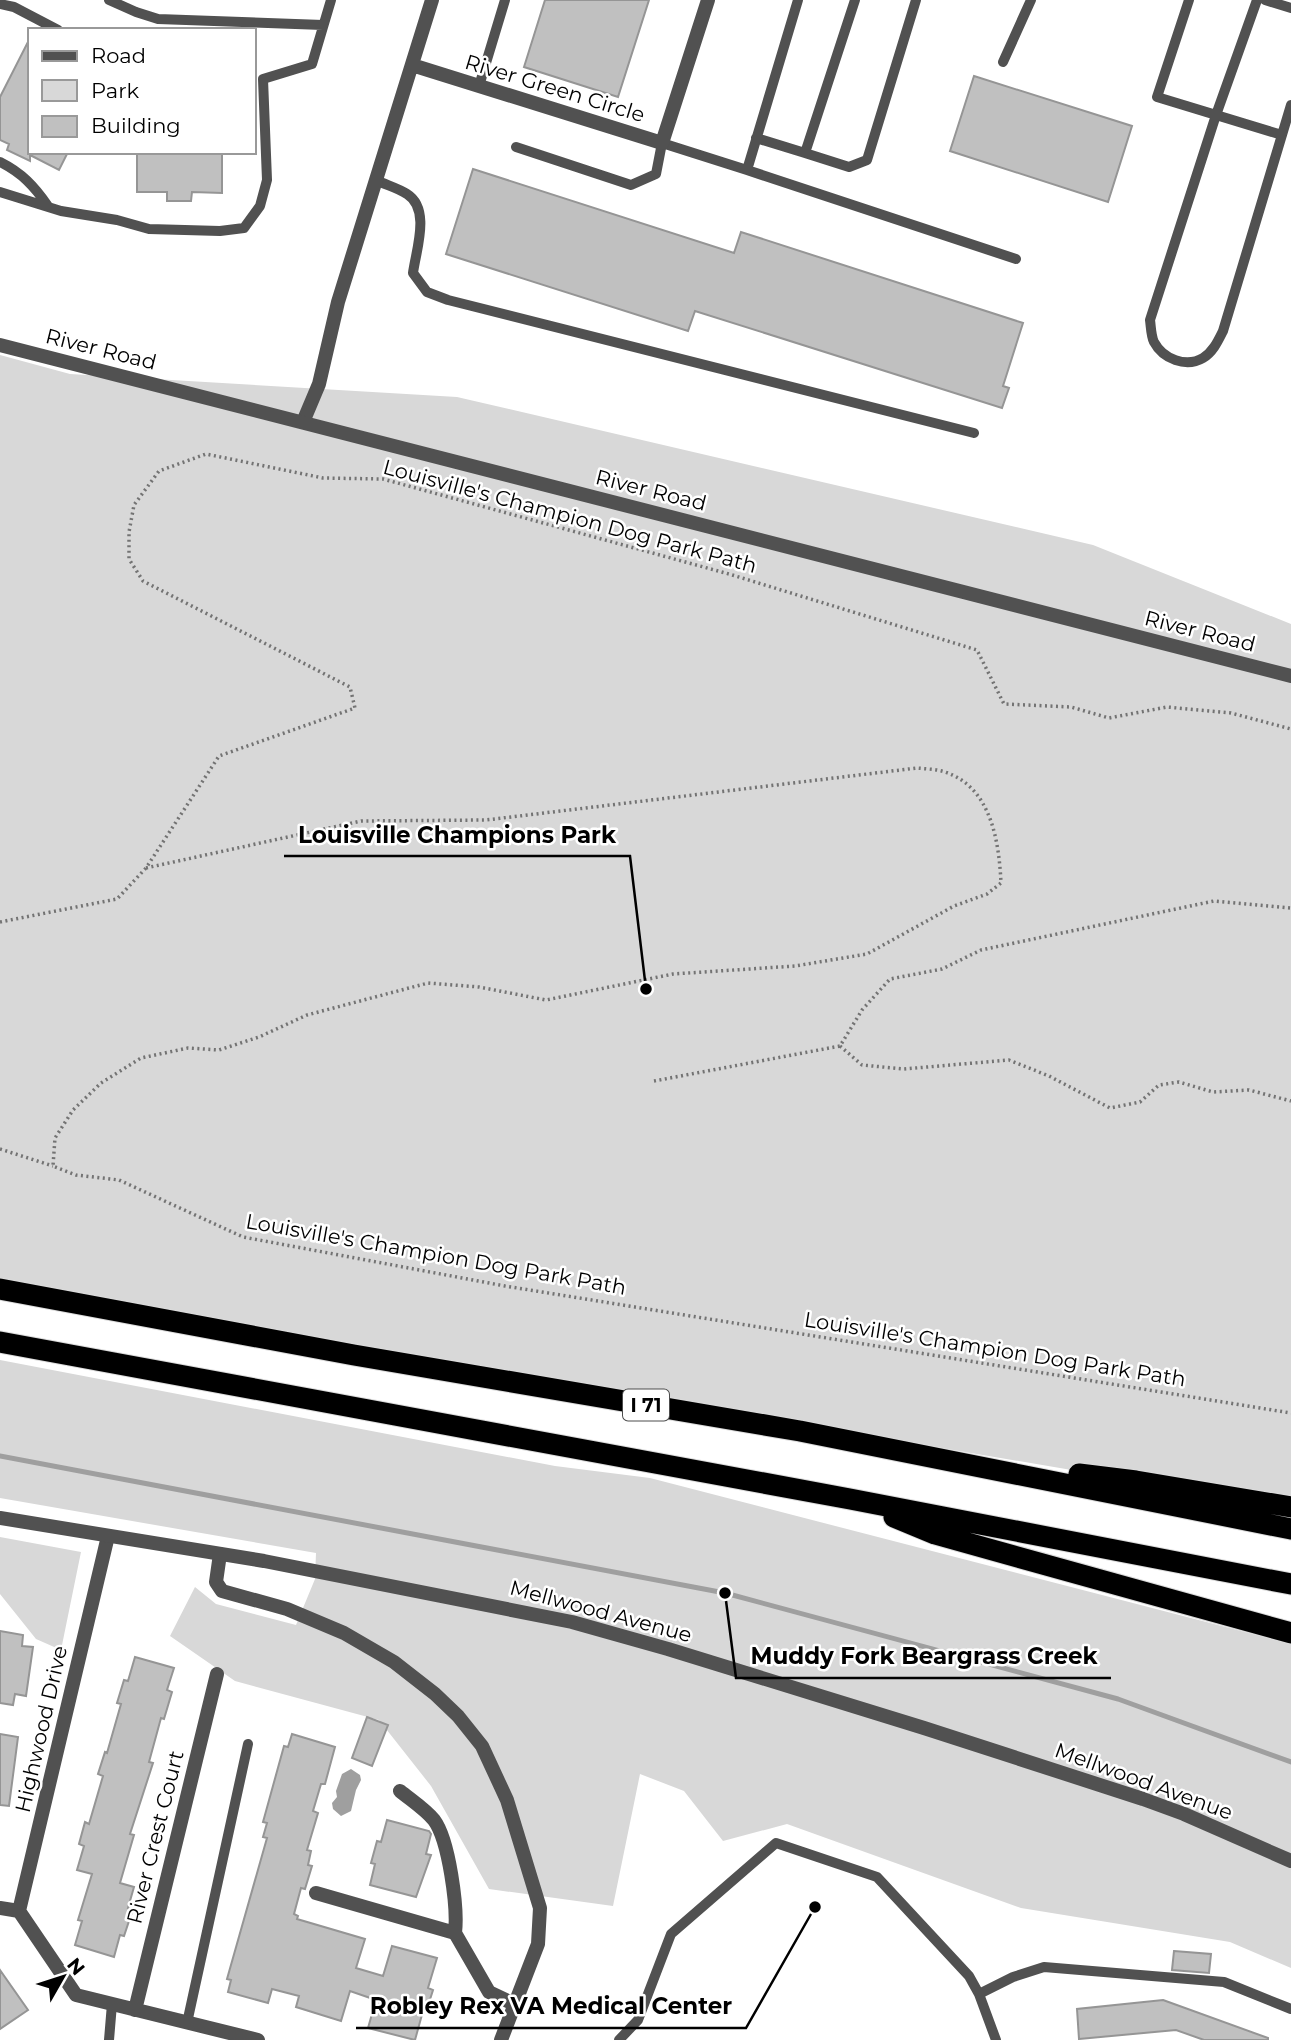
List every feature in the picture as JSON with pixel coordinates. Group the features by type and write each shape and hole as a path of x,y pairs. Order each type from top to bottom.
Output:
{"highway":[{"name":"I 71","path":"0,1289 354,1355 800,1431 1291,1529"},
{"path":"0,1342 850,1499 1291,1584"},
{"path":"800,1431 1291,1507"},
{"path":"850,1499 935,1534 1291,1633"}],"street":[{"path":"303,422 319,384 338,302 432,0"},
{"name":"River Green Circle","path":"412,65 662,143 708,0"},
{"name":"River Road","path":"0,345 1291,676"},
{"name":"Mellwood Avenue","path":"0,1517 220,1554 572,1622 656,1645 924,1728 1143,1799 1291,1861"},
{"name":"Highwood Drive","path":"19,1911 108,1536"},
{"path":"220,1554 216,1582 222,1591 288,1609 344,1633 394,1662 443,1701 482,1746 507,1800 540,1908 538,1944 502,2040"},
{"name":"River Crest Court","path":"135,2010 217,1674"},
{"path":"400,1791 433,1819 443,1836 457,1915 455,1933 489,1993 516,2005"},
{"path":"316,1893 455,1933"},
{"path":"0,1908 19,1911 76,1995 257,2040"}],"lane":[{"path":"109,0 158,19 323,24"},
{"path":"0,192 61,211 117,220 149,229 220,232 244,228 260,206 267,180 258,79 312,64 331,0"},
{"path":"479,86 505,0"},
{"path":"747,170 798,0"},
{"path":"805,153 855,0"},
{"path":"757,138 849,167 867,160 916,0"},
{"path":"1003,62 1031,0"},
{"path":"1189,0 1157,97 1282,135"},
{"path":"1257,0 1216,115 1150,320 1153,340 1162,353 1173,360 1187,363 1202,359 1214,348 1223,331 1291,105"},
{"path":"1265,0 1291,8"},
{"path":"4,3 54,28"},
{"path":"516,147 631,185 656,174 662,143 1016,259"},
{"path":"0,162 33,185 48,207"},
{"path":"376,180 409,195 418,209 421,223 413,273 427,292 449,300 974,433"},
{"path":"187,2023 248,1744"},
{"path":"619,2040 638,2020 671,1934 776,1843 877,1877 969,1976 979,1994 996,2040"},
{"path":"979,1994 1013,1977 1044,1967 1224,1982 1291,2009"},
{"path":"109,2040 112,2004"}],"path":[{"name":"Louisville's Champion Dog Park Path","path":"0,922 117,899 146,867 219,756 355,708 351,687 143,581 130,559 129,532 134,505 159,471 206,454 323,478 383,479 729,574 977,650 1004,704 1071,707 1109,718 1167,707 1231,713 1291,729"},
{"path":"54,1166 55,1138 73,1110 101,1083 141,1058 188,1048 219,1050 259,1037 307,1015 428,983 478,987 546,1000 673,974 795,966 867,954 954,906 987,894 1001,883 999,855 988,810 971,786 945,772 917,768 486,820 361,821 146,867"},
{"path":"654,1081 840,1046 862,1010 890,979 942,969 981,950 1214,901 1291,908"},
{"path":"840,1046 862,1065 904,1069 1009,1060 1049,1076 1110,1108 1140,1102 1159,1085 1179,1082 1213,1092 1249,1090 1291,1101"},
{"name":"Louisville's Champion Dog Park Path","path":"0,1149 76,1175 119,1180 243,1237 505,1286 1291,1413"}],"green space":[{"path":"0,355 70,374 457,397 1093,545 1291,624 1291,1496 1136,1481 0,1288"},
{"path":"0,1360 555,1466 650,1478 1291,1644 1291,1968 1230,1942 1021,1908 787,1824 723,1841 684,1791 640,1774 613,1906 489,1889 431,1786 379,1720 235,1681 170,1636 195,1587 216,1604 296,1625 315,1579 316,1553 0,1498"},
{"path":"0,1537 81,1552 61,1650 36,1639 0,1594"}],"shaded area":[{"path":"351,1769 360,1775 361,1780 351,1811 341,1816 333,1809 332,1803 337,1797 336,1791 342,1774"}],"building":[{"path":"545,0 649,0 618,97 524,67"},
{"path":"28,42 28,154 67,154 59,170 30,155 30,161 7,150 9,144 0,140 0,97"},
{"path":"974,76 1132,126 1108,202 950,151"},
{"path":"137,154 222,154 222,193 192,192 191,201 167,201 167,192 137,192"},
{"path":"473,169 734,253 741,232 1023,323 1003,386 1009,388 1002,408 695,311 688,331 446,254"},
{"path":"0,1631 23,1635 22,1646 33,1647 26,1696 15,1694 13,1705 0,1703"},
{"path":"135,1657 174,1668 167,1690 172,1692 164,1719 161,1718 149,1762 153,1763 130,1834 134,1835 120,1883 134,1887 128,1908 133,1909 124,1936 120,1935 114,1957 75,1945 82,1921 78,1920 92,1874 77,1870 84,1846 79,1844 85,1822 89,1824 103,1776 98,1774 121,1704 117,1703 124,1680 128,1681"},
{"path":"367,1717 388,1725 372,1766 352,1758"},
{"path":"0,1734 18,1737 9,1806 0,1805"},
{"path":"292,1734 335,1747 325,1784 321,1784 313,1811 318,1813 307,1850 311,1851 308,1865 312,1866 305,1889 301,1888 294,1914 298,1916 297,1919 365,1939 356,1968 383,1976 392,1946 437,1958 428,1988 433,1990 426,2012 423,2011 415,2040 368,2028 376,2000 350,1991 341,2021 296,2007 299,1996 272,1989 268,2003 228,1992 231,1980 227,1979 267,1838 263,1837 267,1823 263,1822 284,1746 288,1747"},
{"path":"387,1820 429,1831 431,1834 426,1854 431,1855 416,1897 370,1885 375,1864 371,1863"},
{"path":"1174,1951 1211,1954 1209,1973 1172,1970"},
{"path":"0,1970 28,2010 0,2029"},
{"path":"1163,2000 1268,2040 1204,2040 1176,2030 1079,2039 1077,2009"}],"waterway":[{"path":"0,1456 725,1593 1118,1699 1291,1762"}],"place":[{"name":"Louisville Champions Park","path":"646,989"},
{"name":"Muddy Fork Beargrass Creek","path":"725,1593"},
{"name":"Robley Rex VA Medical Center","path":"815,1907"}]}
